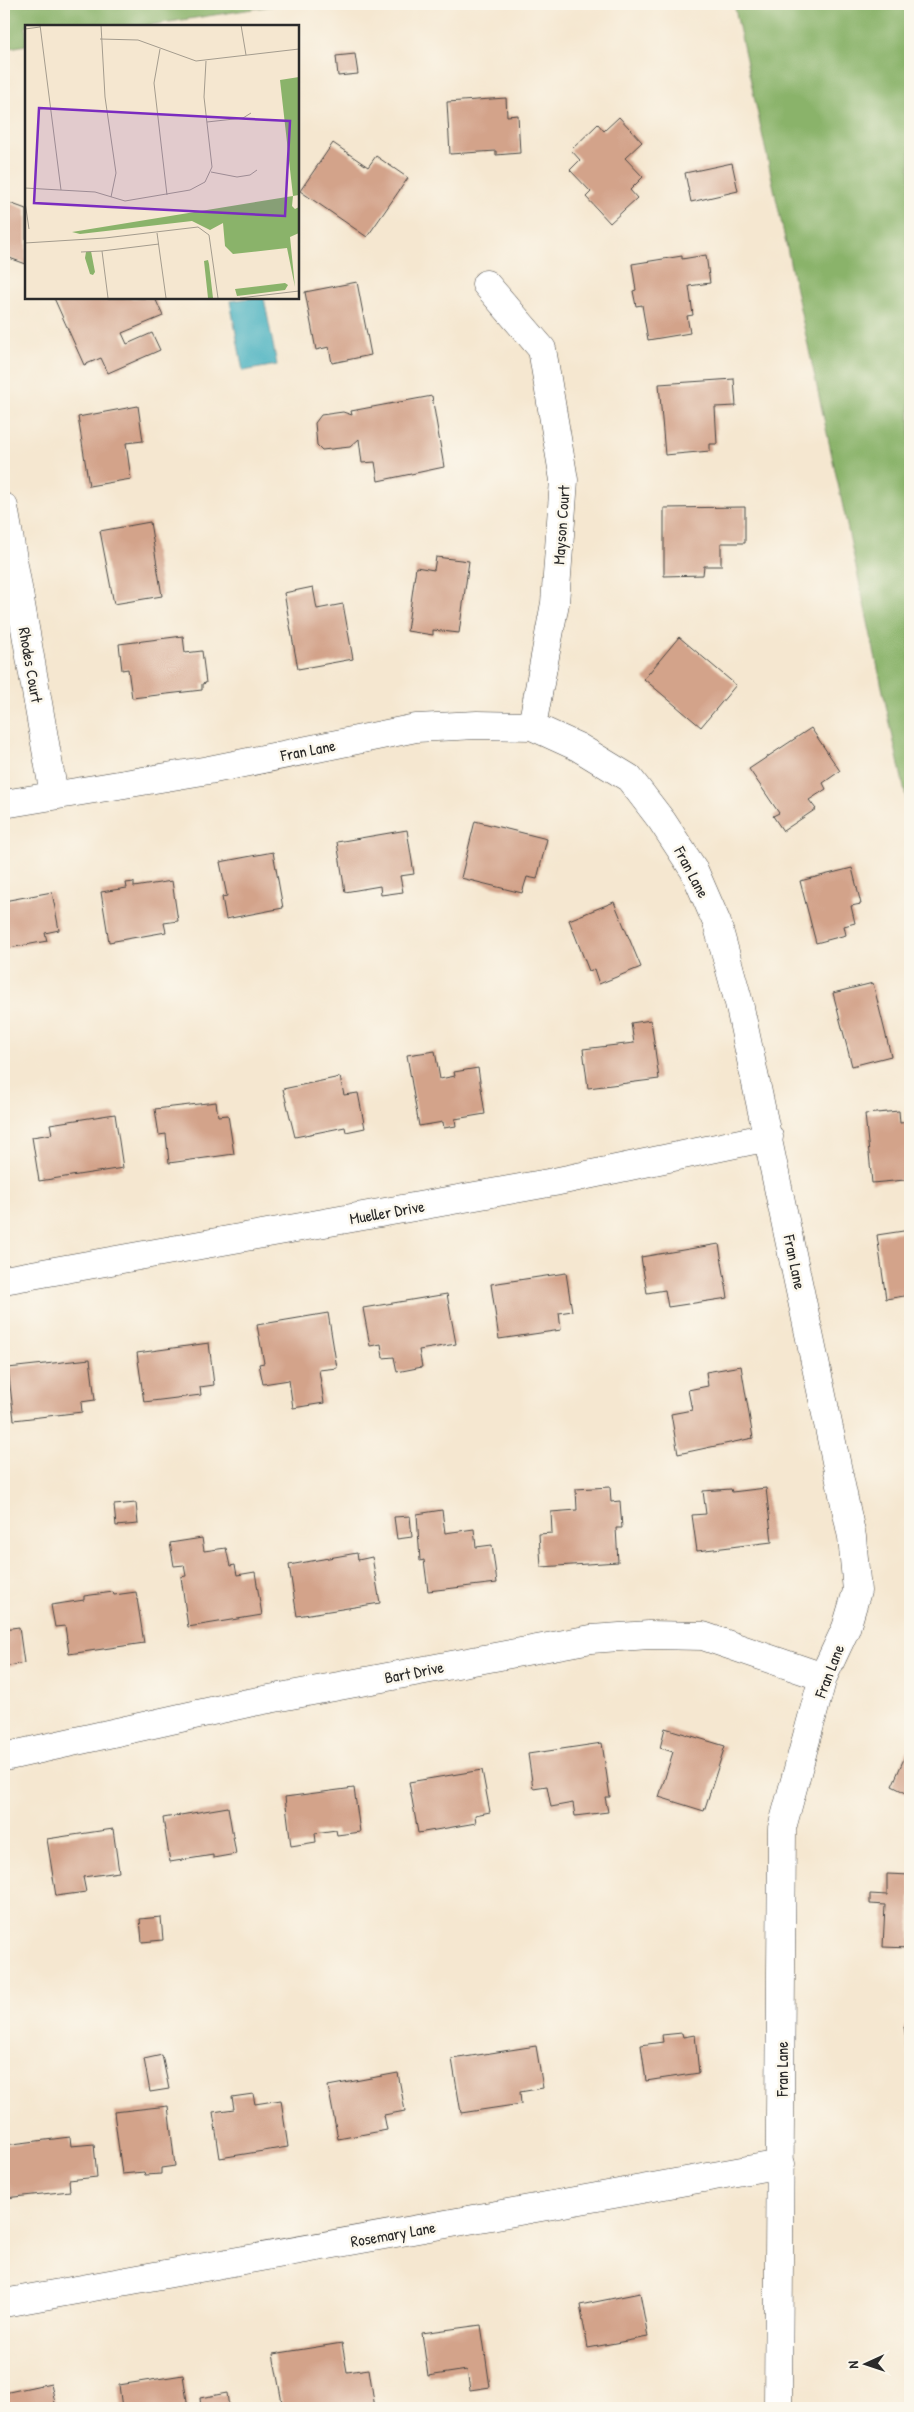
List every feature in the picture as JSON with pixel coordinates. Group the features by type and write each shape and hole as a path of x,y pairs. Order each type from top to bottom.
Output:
{"street":[{"name":"Mayson Court","path":"486,284 542,349 564,480 555,603 532,726"},
{"name":"Rhodes Court","path":"4,507 54,795"},
{"name":"Fran Lane","path":"4,804 209,770 416,728 476,725 532,726 578,747 629,778 662,821 694,870 717,923 739,1003 769,1137 852,1536 857,1590 846,1628 823,1677 782,1828 782,2164 778,2408"},
{"name":"Mueller Drive","path":"4,1280 554,1182 769,1137"},
{"name":"Bart Drive","path":"4,1757 248,1703 591,1639 649,1635 703,1636 823,1677"},
{"name":"Rosemary Lane","path":"4,2303 782,2164"}],"green space":[{"path":"4,4 284,4 150,25 25,25 25,45 4,49"},
{"path":"734,4 910,4 910,816 739,27"}],"water":[{"path":"264,299 277,365 243,371 230,301"}],"building":[{"path":"355,54 358,74 338,76 336,56"},
{"path":"506,98 507,116 518,115 520,153 496,155 496,151 450,154 447,102"},
{"path":"619,117 642,142 625,158 643,177 630,190 637,198 610,223 586,197 591,192 570,170 580,160 571,150 598,124 604,131"},
{"path":"333,143 368,167 376,156 408,178 367,237 300,191"},
{"path":"732,163 738,191 691,202 685,173"},
{"path":"4,201 25,209 25,264 4,256"},
{"path":"706,255 710,283 689,286 693,315 687,316 690,333 648,340 642,305 636,306 633,291 636,290 632,264 682,256 682,259"},
{"path":"357,282 371,355 332,363 329,347 316,350 305,292"},
{"path":"54,299 155,299 163,316 122,333 127,344 152,333 160,350 108,373 101,358 84,365"},
{"path":"734,379 736,406 715,407 717,444 710,444 710,451 665,455 659,384"},
{"path":"432,396 444,467 378,481 375,462 362,463 359,439 350,447 322,450 317,445 315,423 321,415 343,412 352,415 351,411"},
{"path":"138,406 143,441 126,443 131,479 89,486 78,417"},
{"path":"745,507 745,543 721,543 721,566 704,566 703,575 664,576 664,508"},
{"path":"150,522 162,596 114,604 100,531"},
{"path":"436,557 469,561 459,633 433,630 433,635 407,631 416,567 434,570"},
{"path":"313,587 317,609 343,604 353,659 298,669 284,593"},
{"path":"183,636 185,653 202,651 206,683 202,684 202,690 132,698 128,669 122,670 119,644"},
{"path":"679,637 736,685 701,727 644,679"},
{"path":"811,728 840,771 823,783 826,789 809,800 816,809 783,831 773,816 779,813 749,769"},
{"path":"475,821 547,839 537,879 527,877 522,893 461,878"},
{"path":"407,830 414,874 400,876 403,892 381,895 380,886 345,892 337,842"},
{"path":"273,852 283,908 226,919 222,897 227,896 220,862"},
{"path":"852,868 861,904 851,906 855,923 844,926 846,935 816,943 800,881"},
{"path":"172,881 178,921 164,923 166,932 109,942 101,892 127,888 126,883 134,882 134,887"},
{"path":"52,892 59,930 45,933 47,941 4,949 4,901"},
{"path":"614,902 641,967 599,984 594,969 589,971 569,920"},
{"path":"873,983 891,1056 852,1066 833,993"},
{"path":"651,1020 659,1079 588,1088 583,1049 634,1043 631,1023"},
{"path":"435,1051 440,1079 455,1076 454,1072 478,1068 485,1114 455,1119 456,1126 444,1128 443,1122 419,1126 407,1055"},
{"path":"340,1077 344,1095 358,1093 365,1128 346,1132 345,1127 295,1137 283,1089"},
{"path":"216,1102 218,1116 228,1115 234,1154 169,1163 166,1134 159,1135 155,1109"},
{"path":"899,1111 900,1123 910,1122 910,1183 906,1184 905,1180 872,1183 865,1114"},
{"path":"115,1114 123,1168 39,1181 32,1137 52,1134 50,1124"},
{"path":"910,1230 910,1295 886,1299 877,1235"},
{"path":"719,1244 728,1298 668,1307 665,1290 647,1293 641,1257"},
{"path":"566,1273 572,1311 559,1313 561,1330 499,1339 491,1284"},
{"path":"447,1294 456,1344 419,1350 422,1367 397,1372 394,1357 383,1358 381,1344 370,1346 363,1308"},
{"path":"328,1313 337,1368 319,1370 324,1403 293,1408 289,1380 263,1384 259,1364 264,1363 257,1325"},
{"path":"209,1343 214,1385 200,1387 201,1395 144,1402 137,1353"},
{"path":"907,1347 910,1347 910,1364 909,1364"},
{"path":"90,1359 95,1400 81,1402 82,1412 14,1420 8,1368"},
{"path":"741,1366 753,1438 678,1454 671,1414 692,1410 688,1390 708,1386 706,1372"},
{"path":"610,1487 611,1502 620,1501 622,1528 616,1528 618,1562 541,1567 539,1534 552,1533 551,1512 577,1510 576,1489"},
{"path":"766,1488 772,1542 697,1551 692,1515 706,1514 703,1491 731,1489 732,1492"},
{"path":"136,1503 138,1524 116,1526 114,1505"},
{"path":"442,1510 445,1533 474,1529 476,1547 492,1545 497,1583 428,1591 424,1560 420,1561 417,1514"},
{"path":"410,1516 412,1537 397,1539 394,1517"},
{"path":"202,1538 204,1551 226,1548 230,1566 235,1565 237,1575 255,1572 262,1615 188,1627 181,1577 186,1576 184,1565 174,1566 170,1543"},
{"path":"357,1553 358,1560 372,1557 380,1603 297,1616 289,1565"},
{"path":"113,1592 114,1595 136,1592 144,1643 69,1654 65,1626 55,1627 51,1605 84,1600 84,1596"},
{"path":"19,1627 24,1663 4,1667 4,1629"},
{"path":"665,1728 725,1746 704,1811 659,1797 673,1752 660,1748"},
{"path":"602,1743 610,1797 605,1797 608,1812 575,1816 573,1803 551,1807 547,1786 533,1788 528,1754"},
{"path":"910,1745 910,1795 892,1786"},
{"path":"482,1770 490,1812 475,1815 476,1823 418,1833 409,1782"},
{"path":"354,1788 360,1832 337,1835 336,1830 315,1833 316,1842 291,1846 285,1797"},
{"path":"228,1807 236,1854 213,1858 213,1855 170,1862 163,1818"},
{"path":"113,1829 119,1872 83,1877 86,1892 56,1896 47,1839"},
{"path":"887,1874 910,1875 910,1948 883,1947 885,1905 870,1904 870,1894 887,1895"},
{"path":"161,1917 163,1940 142,1942 140,1919"},
{"path":"910,2025 910,2058 909,2058 904,2026"},
{"path":"682,2033 683,2037 695,2035 699,2073 646,2081 641,2045 663,2042 662,2035"},
{"path":"536,2046 543,2088 520,2092 521,2104 461,2113 452,2059"},
{"path":"162,2055 169,2089 150,2092 144,2059"},
{"path":"398,2073 405,2111 384,2115 387,2130 338,2139 328,2086"},
{"path":"253,2094 255,2104 281,2100 288,2147 220,2158 213,2112 234,2109 232,2097"},
{"path":"168,2106 175,2166 161,2168 161,2174 145,2175 144,2172 122,2174 114,2112"},
{"path":"70,2137 71,2146 94,2144 97,2177 69,2180 70,2191 5,2198 4,2145"},
{"path":"640,2293 648,2337 588,2348 580,2305"},
{"path":"481,2325 490,2387 470,2390 467,2370 428,2376 422,2333"},
{"path":"342,2343 347,2372 369,2369 375,2408 350,2408 349,2406 336,2408 283,2408 273,2354"},
{"path":"183,2375 188,2408 122,2408 119,2385"},
{"path":"51,2383 56,2408 5,2408 4,2393"},
{"path":"227,2393 229,2408 201,2408 200,2398"}]}
